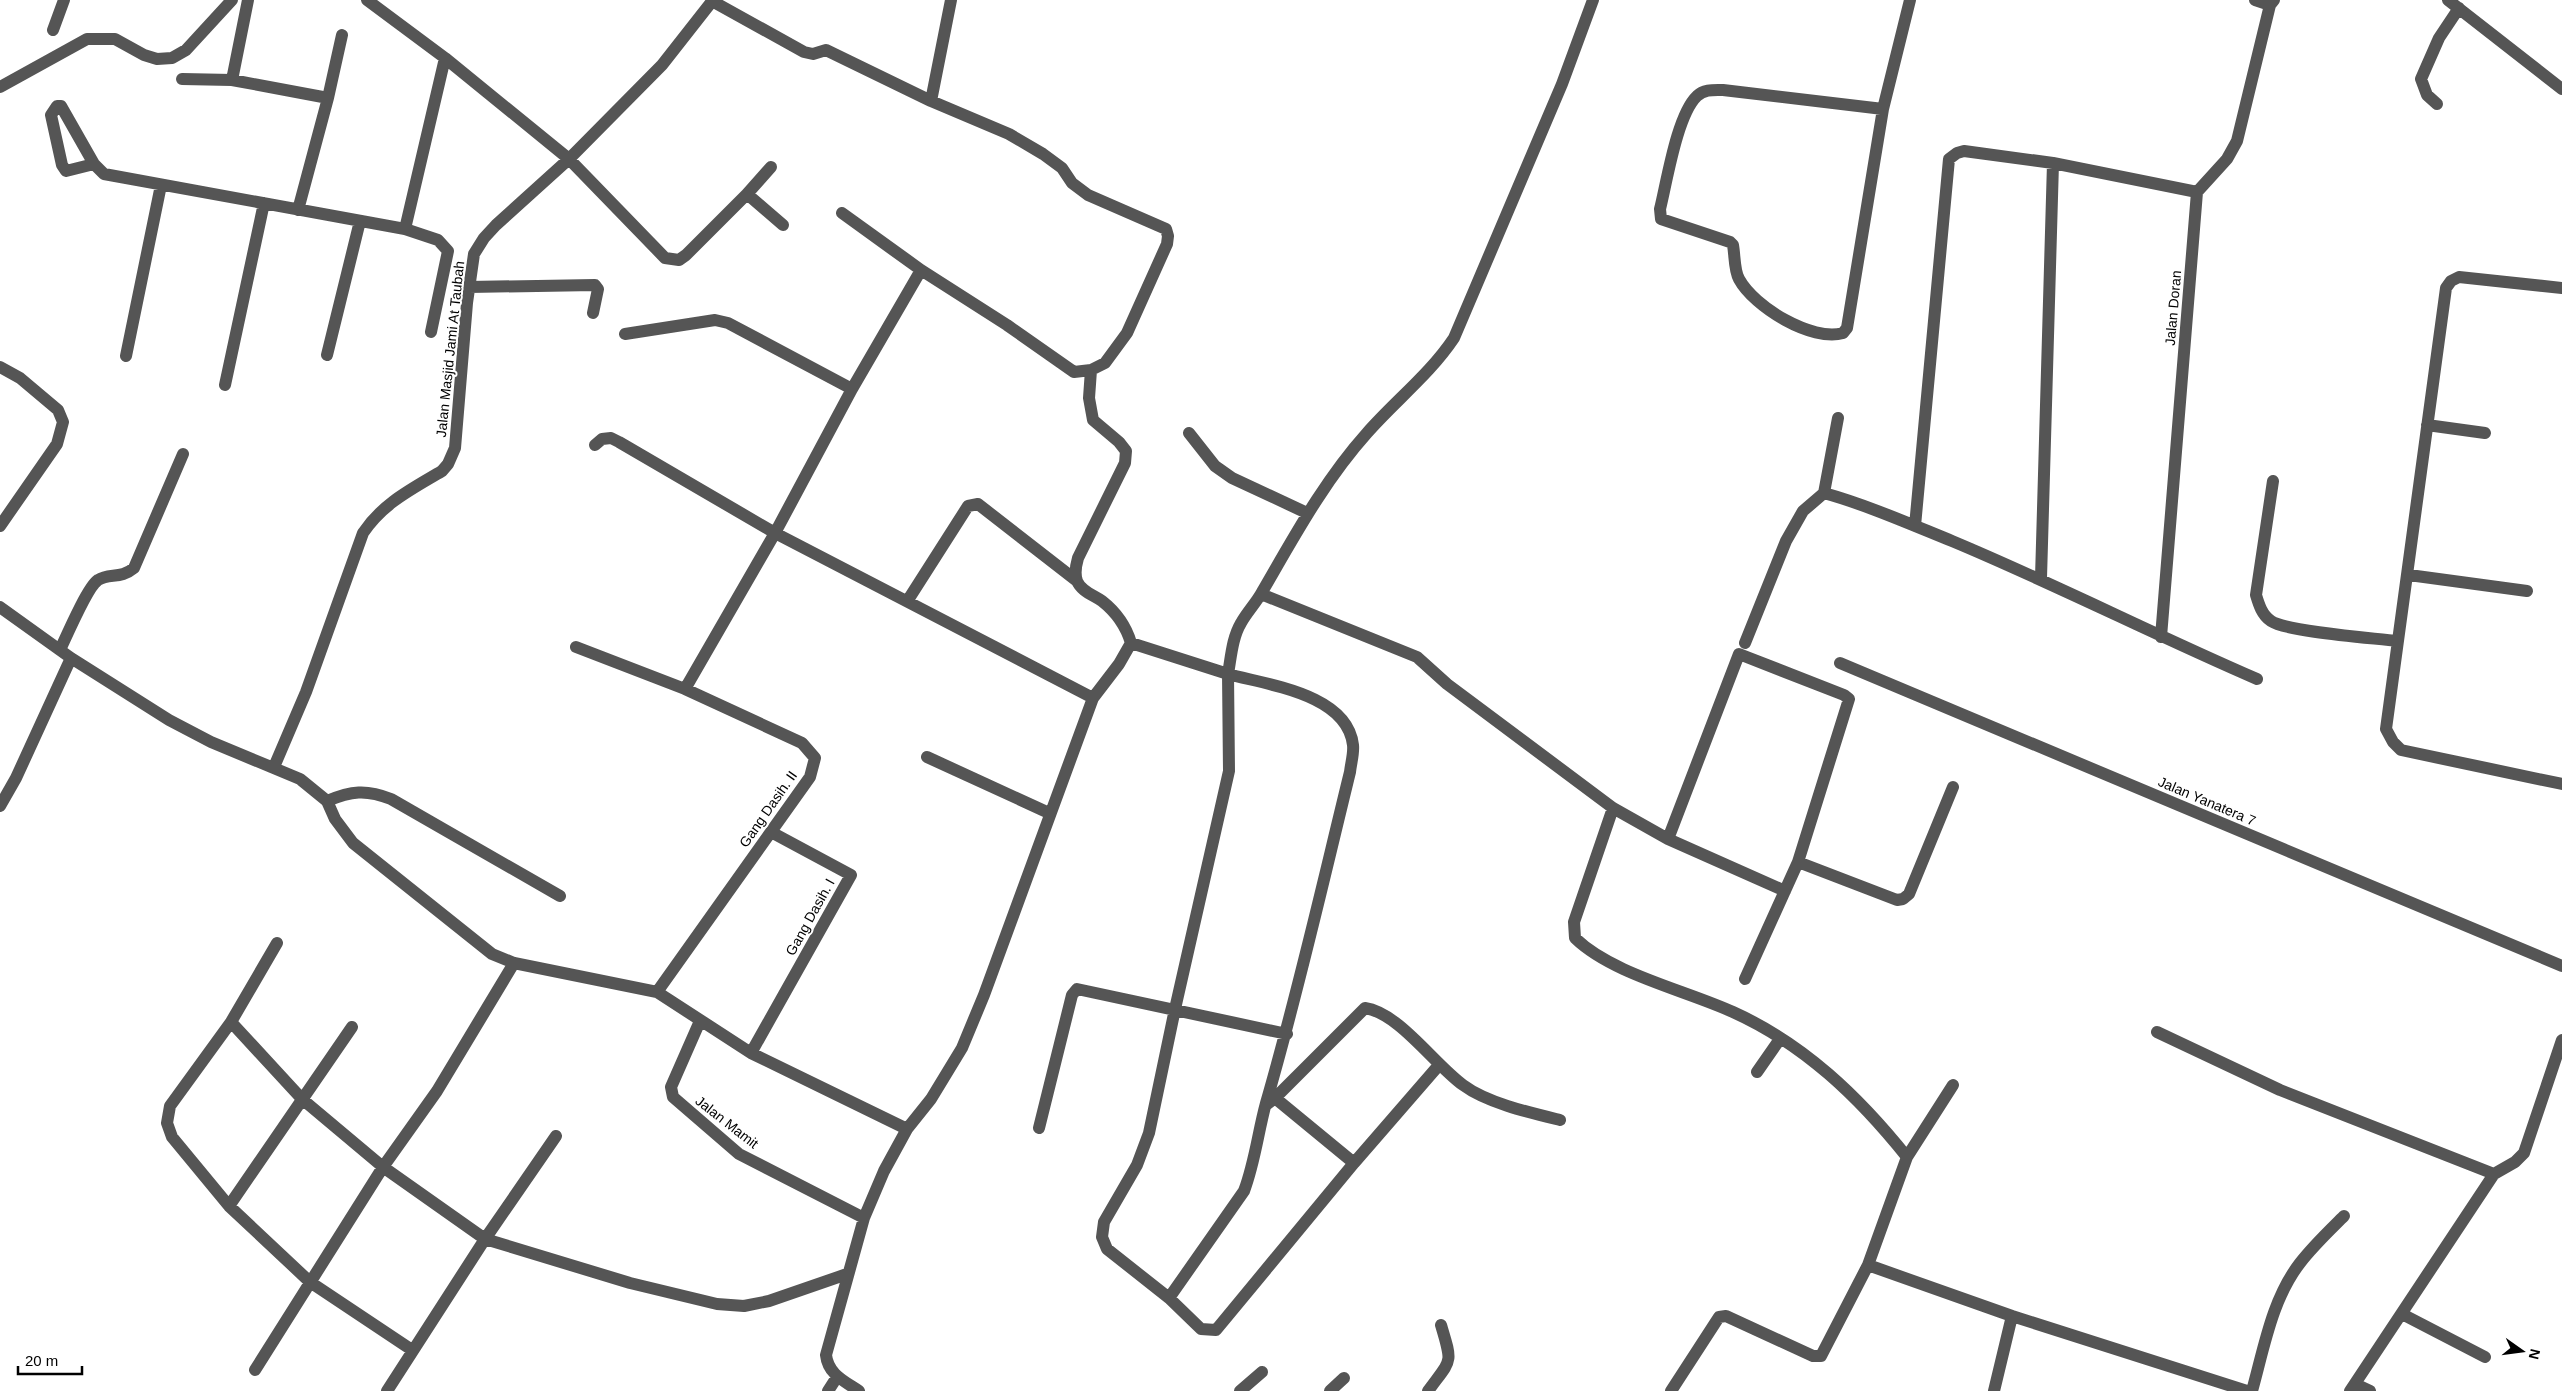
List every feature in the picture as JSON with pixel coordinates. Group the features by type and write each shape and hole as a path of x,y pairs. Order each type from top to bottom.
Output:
{"street":[{"path":"53,30 64,0"},
{"path":"0,87 87,39 115,39 157,60 172,58 186,50 232,0"},
{"path":"232,80 248,0"},
{"path":"367,0 445,58 568,159 664,258 673,261 686,255 771,167"},
{"path":"713,0 804,52 813,54 826,50 931,101 1009,134 1043,154 1062,168 1072,183 1088,195 1166,229 1168,236 1167,244 1127,333 1106,363 1090,370 1074,372 1007,325 921,270 842,213"},
{"name":"Jalan Masjid Jami At Taubah","path":"274,767 306,692 363,533 374,516 389,503 442,471 448,464 455,448 469,287 474,254 484,238 568,159 662,65 713,0"},
{"path":"931,101 951,0"},
{"path":"1440,1065 1354,1163 1216,1330 1200,1329 1169,1298 1107,1249 1102,1237 1104,1222 1110,1207 1137,1165 1144,1148 1229,771 1228,674 1233,646 1240,624 1261,594 1308,512 1355,447 1432,366 1454,338 1562,84 1593,0"},
{"path":"1884,109 1723,90 1708,90 1698,94 1684,117 1660,209 1661,219 1730,242 1733,245 1740,280 1779,317 1804,330 1820,334 1843,333 1847,328 1884,109 1910,0"},
{"path":"1915,526 1950,159 1957,153 1964,152 2052,163 2197,192 2227,159 2236,141 2272,2 2255,0"},
{"path":"2437,104 2427,95 2421,79 2453,4 2562,89"},
{"path":"298,210 328,98 342,34"},
{"path":"405,229 445,58"},
{"path":"182,79 232,80 328,98"},
{"path":"94,164 66,171 62,165 51,115 57,106 60,106 94,164 104,174 405,229 438,240 448,251 431,332"},
{"path":"2041,578 2052,163"},
{"path":"126,356 161,185"},
{"name":"Jalan Doran","path":"2161,637 2197,192"},
{"path":"746,194 783,225"},
{"path":"225,385 264,204"},
{"path":"327,355 360,221"},
{"path":"685,689 775,533 852,389 921,270"},
{"path":"2562,288 2459,277 2451,281 2446,288 2409,575 2397,641 2386,730 2392,742 2401,750 2562,784"},
{"path":"469,287 595,285 598,289 593,313"},
{"path":"624,334 715,320 728,323 852,389"},
{"path":"0,367 20,378 58,410 63,422 57,444 0,526"},
{"path":"859,1391 837,1377 828,1367 826,1355 864,1218 884,1171 907,1129 936,1091 962,1048 984,995 1049,813 1093,698 1119,664 1131,643 1127,630 1115,614 1102,602 1081,588 1075,570 1078,558 1125,463 1126,451 1119,442 1093,420 1089,398 1090,370"},
{"path":"1745,643 1786,541 1803,511 1824,494 1838,418"},
{"path":"2427,425 2485,433"},
{"path":"1189,433 1208,459 1232,478 1308,512"},
{"path":"596,445 602,439 610,438 619,442 775,533 908,600 1093,698"},
{"path":"60,650 90,589 98,580 126,575 134,568 183,454"},
{"path":"2272,481 2256,595 2261,610 2272,622 2292,628 2397,641"},
{"path":"1824,494 1915,526 2041,578 2161,637 2257,679"},
{"path":"908,600 968,506 974,504 978,504 1077,580"},
{"path":"2409,575 2527,591"},
{"path":"1261,594 1417,657 1447,684 1613,808 1668,839 1786,892"},
{"path":"0,607 71,658 169,720 211,742 300,779 327,801 335,819 353,843 370,859 492,954 514,963 656,992 751,1053 907,1129"},
{"path":"1131,643 1228,674 1306,695 1325,705 1344,721 1353,746 1350,772 1252,1170 1244,1190 1169,1298"},
{"name":"Gang Dasih. II","path":"576,647 685,689 802,743 814,758 810,777 656,992"},
{"path":"1668,839 1740,654 1844,695 1849,700 1798,862 1745,979"},
{"path":"0,806 16,778 71,658"},
{"name":"Jalan Yanatera 7","path":"1840,663 2562,966"},
{"path":"927,757 1049,813"},
{"path":"1798,862 1897,900 1903,899 1909,894 1953,787"},
{"path":"327,801 348,792 363,791 390,799 560,896"},
{"path":"1613,808 1574,922 1575,938 1583,946 1621,967 1733,1012 1780,1039 1836,1079 1877,1120 1907,1157"},
{"name":"Gang Dasih. I","path":"751,1053 851,875 771,832"},
{"path":"277,943 231,1022 170,1106 167,1123 172,1137 229,1206 310,1282 412,1350"},
{"path":"255,1370 383,1167 437,1091 514,963"},
{"path":"1039,1128 1072,995 1077,989 1287,1034"},
{"path":"1270,1102 1365,1008 1377,1010 1396,1024 1464,1086 1478,1094 1560,1120"},
{"path":"231,1022 302,1099 383,1167 485,1239 630,1283 716,1304 744,1306 769,1301 847,1274"},
{"name":"Jalan Mamit","path":"700,1022 671,1087 673,1097 739,1154 864,1218"},
{"path":"229,1206 352,1027"},
{"path":"2157,1032 2280,1090 2494,1174"},
{"path":"1757,1072 1780,1039"},
{"path":"2370,1391 2352,1387 2494,1174 2515,1162 2524,1153 2562,1040"},
{"path":"1671,1391 1719,1317 1726,1316 1813,1356 1821,1356 1868,1265 1907,1157 1953,1084"},
{"path":"1270,1102 1354,1163"},
{"path":"386,1391 485,1239 556,1136"},
{"path":"2252,1391 2277,1303 2286,1285 2299,1264 2344,1216"},
{"path":"1868,1265 2012,1316 2247,1391"},
{"path":"2402,1314 2485,1357"},
{"path":"1994,1391 2012,1316"},
{"path":"1428,1391 1449,1361 1450,1354 1441,1325"},
{"path":"1240,1391 1262,1372"},
{"path":"828,1391 837,1377"},
{"path":"1330,1391 1344,1378"}]}
